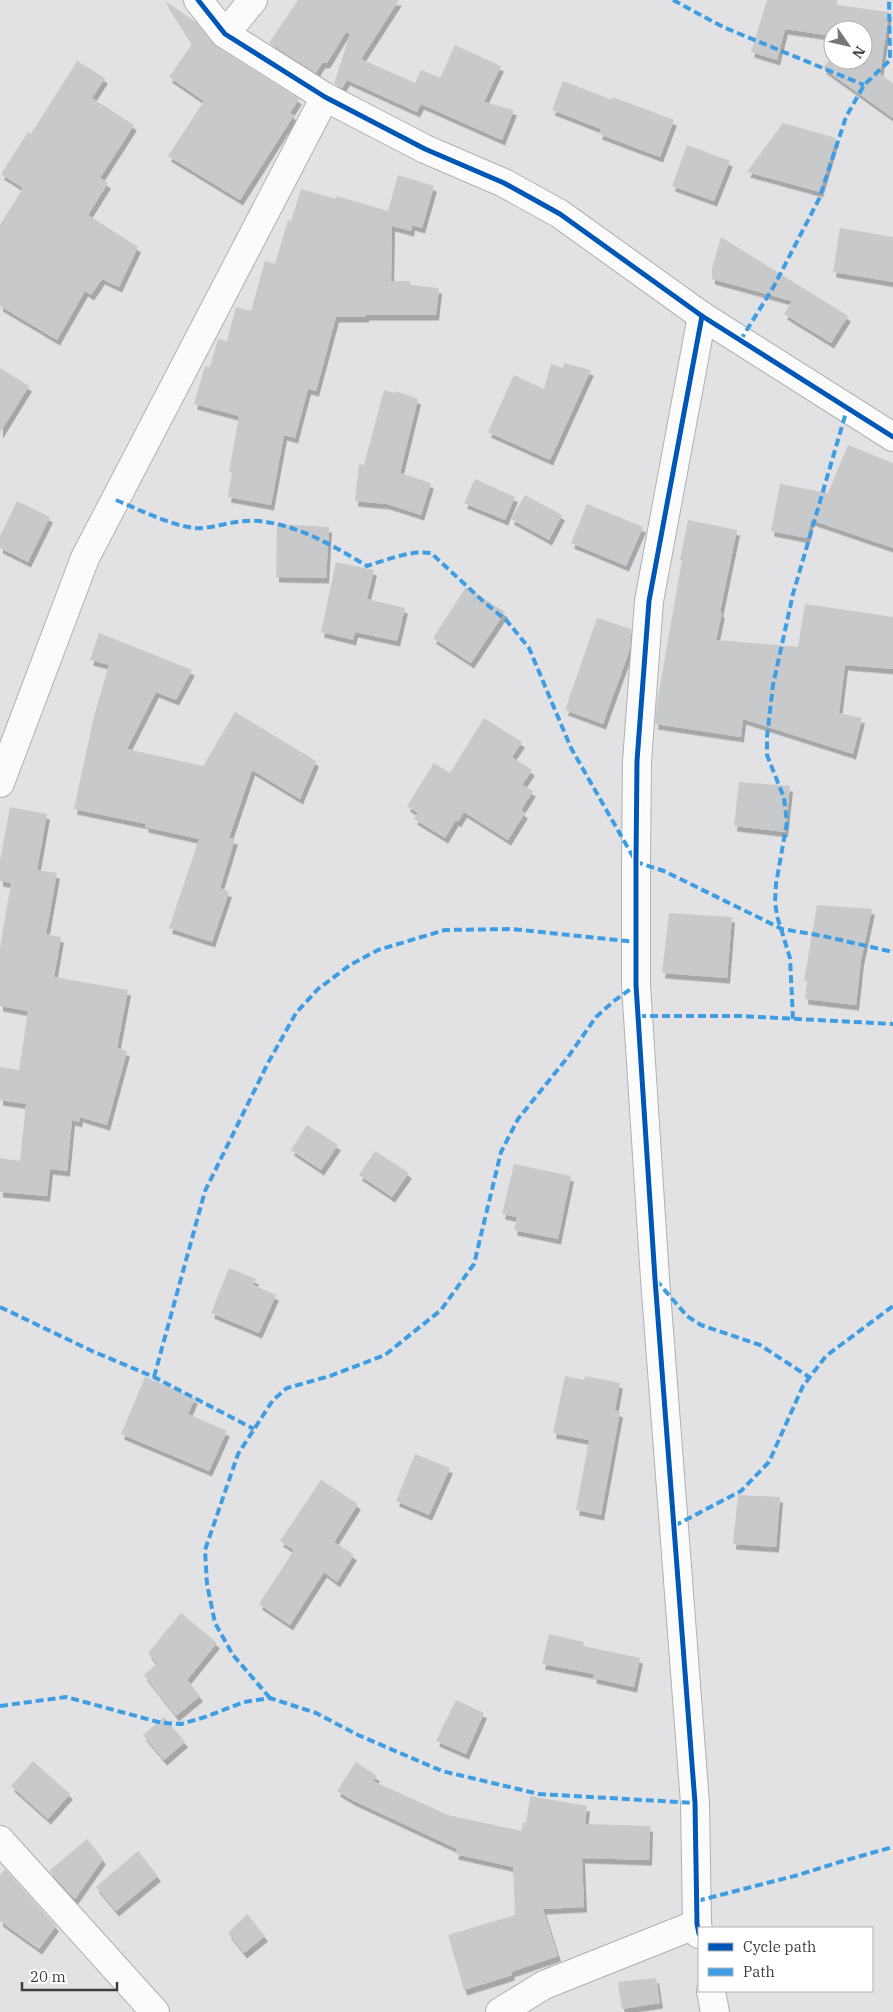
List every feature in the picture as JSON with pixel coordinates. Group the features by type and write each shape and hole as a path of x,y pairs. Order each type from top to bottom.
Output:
{"street":[{"path":"198,0 225,34 326,97 425,149 504,183 560,214 702,316 893,437"},
{"path":"225,34 253,0"},
{"path":"0,783 85,558 326,97"},
{"path":"500,2012 544,1985 698,1929 695,1803 655,1278 636,985 636,844 637,761 649,601 702,316"},
{"path":"0,1840 155,2012"},
{"path":"711,1992 716,2012"}],"building":[{"path":"298,0 399,0 361,59 415,83 421,70 440,78 455,45 501,66 484,102 514,110 502,140 421,104 417,112 347,80 342,88 334,84 350,34 346,32 327,63 322,63 316,73 269,43"},
{"path":"767,0 837,0 837,5 889,12 880,74 893,83 893,118 826,70 873,70 873,20 823,20 823,35 785,29 777,60 751,52"},
{"path":"165,1 196,22 217,47 299,99 290,113 294,115 240,200 168,156 204,101 169,77 192,44"},
{"path":"77,61 105,78 92,98 134,125 100,178 108,183 88,215 138,247 119,287 102,279 91,295 85,291 57,340 0,306 0,225 23,188 1,174 28,132 31,134"},
{"path":"563,81 612,100 613,97 674,120 660,157 599,134 601,129 552,110"},
{"path":"783,123 836,138 820,192 747,172"},
{"path":"687,145 730,161 714,201 672,186"},
{"path":"398,175 434,186 422,228 412,225 411,231 392,226 391,281 410,281 410,285 439,288 436,315 336,317 316,391 308,389 295,438 284,435 271,505 228,497 232,473 229,472 239,416 194,404 205,366 210,367 218,339 227,341 236,307 251,311 265,261 275,264 288,220 291,221 301,189 336,199 337,196 388,211"},
{"path":"840,228 893,237 893,282 833,272"},
{"path":"721,237 848,316 831,343 784,314 792,301 712,279 712,268"},
{"path":"564,363 591,370 550,460 488,432 514,375 544,389 551,364 563,368"},
{"path":"0,368 29,386 0,433"},
{"path":"384,390 395,393 396,391 418,399 400,473 431,483 421,515 387,504 355,501 359,464 364,465"},
{"path":"848,445 893,463 893,548 811,520 807,538 771,531 780,484 828,493"},
{"path":"475,479 515,497 505,520 464,503"},
{"path":"525,495 562,515 549,540 511,519"},
{"path":"17,501 50,517 28,562 0,548 0,536"},
{"path":"587,504 643,527 626,566 571,543"},
{"path":"688,520 737,530 716,640 798,647 805,604 893,617 893,669 845,665 839,713 862,718 853,754 743,719 741,737 655,724 682,560 680,560"},
{"path":"277,524 329,527 326,578 276,577"},
{"path":"336,562 374,570 367,599 405,608 397,641 355,632 353,640 321,632"},
{"path":"466,587 505,612 471,663 433,638"},
{"path":"597,618 631,629 630,649 603,724 565,710"},
{"path":"99,633 192,670 176,700 156,692 127,749 203,766 235,712 316,761 300,799 252,770 229,838 235,839 220,888 229,892 212,942 169,928 199,839 145,827 146,824 74,809 94,716 109,665 90,660"},
{"path":"484,718 522,742 512,757 532,770 522,785 533,791 521,810 525,813 508,840 464,812 458,822 456,820 445,838 414,819 418,813 407,806 434,763 450,773"},
{"path":"739,782 790,786 785,832 734,826"},
{"path":"10,807 47,814 37,870 57,873 46,934 61,937 54,977 128,990 117,1048 127,1051 107,1125 80,1117 79,1122 72,1120 67,1171 50,1169 47,1196 0,1192 0,1158 20,1161 26,1104 0,1100 0,1067 19,1070 28,1011 0,1006 0,948 11,883 0,881 0,860"},
{"path":"817,905 872,909 861,960 856,1005 805,999 807,981 804,981"},
{"path":"669,913 732,917 727,978 662,973"},
{"path":"307,1125 338,1145 321,1170 291,1150"},
{"path":"375,1151 409,1173 392,1197 359,1175"},
{"path":"514,1164 571,1176 558,1239 514,1230 517,1217 502,1214"},
{"path":"229,1268 256,1279 253,1285 276,1295 259,1333 211,1313"},
{"path":"565,1376 584,1380 585,1376 620,1383 615,1410 620,1412 601,1515 576,1510 589,1440 553,1433"},
{"path":"145,1377 195,1398 188,1414 227,1431 209,1471 121,1434"},
{"path":"415,1454 450,1468 429,1515 396,1501"},
{"path":"321,1480 358,1504 334,1542 354,1555 337,1582 324,1572 290,1625 259,1604 294,1550 280,1541"},
{"path":"738,1495 780,1497 776,1547 733,1544"},
{"path":"181,1613 217,1643 187,1680 200,1696 176,1716 144,1675 157,1664 148,1653"},
{"path":"549,1634 584,1642 583,1646 640,1658 634,1687 593,1678 594,1674 542,1664"},
{"path":"456,1700 484,1713 466,1754 436,1741"},
{"path":"164,1717 185,1742 164,1760 143,1735"},
{"path":"33,1761 70,1794 48,1819 11,1786"},
{"path":"356,1762 377,1776 373,1781 448,1815 522,1831 523,1822 526,1823 530,1796 587,1806 585,1824 650,1826 649,1860 582,1858 584,1907 543,1909 558,1956 511,1972 512,1975 464,1990 448,1935 515,1915 513,1867 455,1854 457,1849 352,1800 337,1791"},
{"path":"87,1839 103,1859 75,1899 49,1871"},
{"path":"138,1851 158,1876 116,1911 96,1887"},
{"path":"5,1869 56,1926 39,1949 0,1921 0,1876"},
{"path":"247,1914 265,1936 244,1953 228,1933"},
{"path":"656,1978 660,2003 622,2009 618,1982"}],"marked path":[{"path":"673,0 723,27 864,85"},
{"path":"740,341 774,286 819,199 846,117 864,85 890,60 889,0"},
{"path":"793,1019 790,958 777,916 775,902 776,884 787,822 784,798 767,755 767,737 773,685 793,594 847,409"},
{"path":"116,500 159,518 193,528 252,521 273,523 302,532 329,544 367,566 407,554 431,553 507,621 529,648 571,748 636,862 664,871 782,929 893,952"},
{"path":"154,1377 205,1191 268,1063 296,1013 318,989 350,965 378,950 445,930 512,929 636,942"},
{"path":"270,1698 233,1655 215,1623 207,1584 205,1550 238,1454 273,1400 287,1388 330,1376 385,1355 441,1310 474,1264 501,1152 518,1119 568,1057 596,1017 636,985"},
{"path":"638,1016 740,1016 893,1024"},
{"path":"656,1280 687,1316 701,1325 760,1345 809,1377"},
{"path":"674,1526 741,1491 769,1462 803,1386 826,1356 893,1306"},
{"path":"0,1307 92,1351 154,1377 254,1429"},
{"path":"0,1706 66,1697 162,1723 181,1724 244,1702 270,1698 316,1713 358,1735 442,1771 539,1794 695,1803"},
{"path":"697,1901 798,1875 893,1847"}],"cycle path":[{"path":"198,0 225,34 325,97 425,149 504,183 560,214 702,316 893,437"},
{"path":"698,1929 695,1803 655,1279 636,985 636,862 637,761 649,601 702,316"}]}
